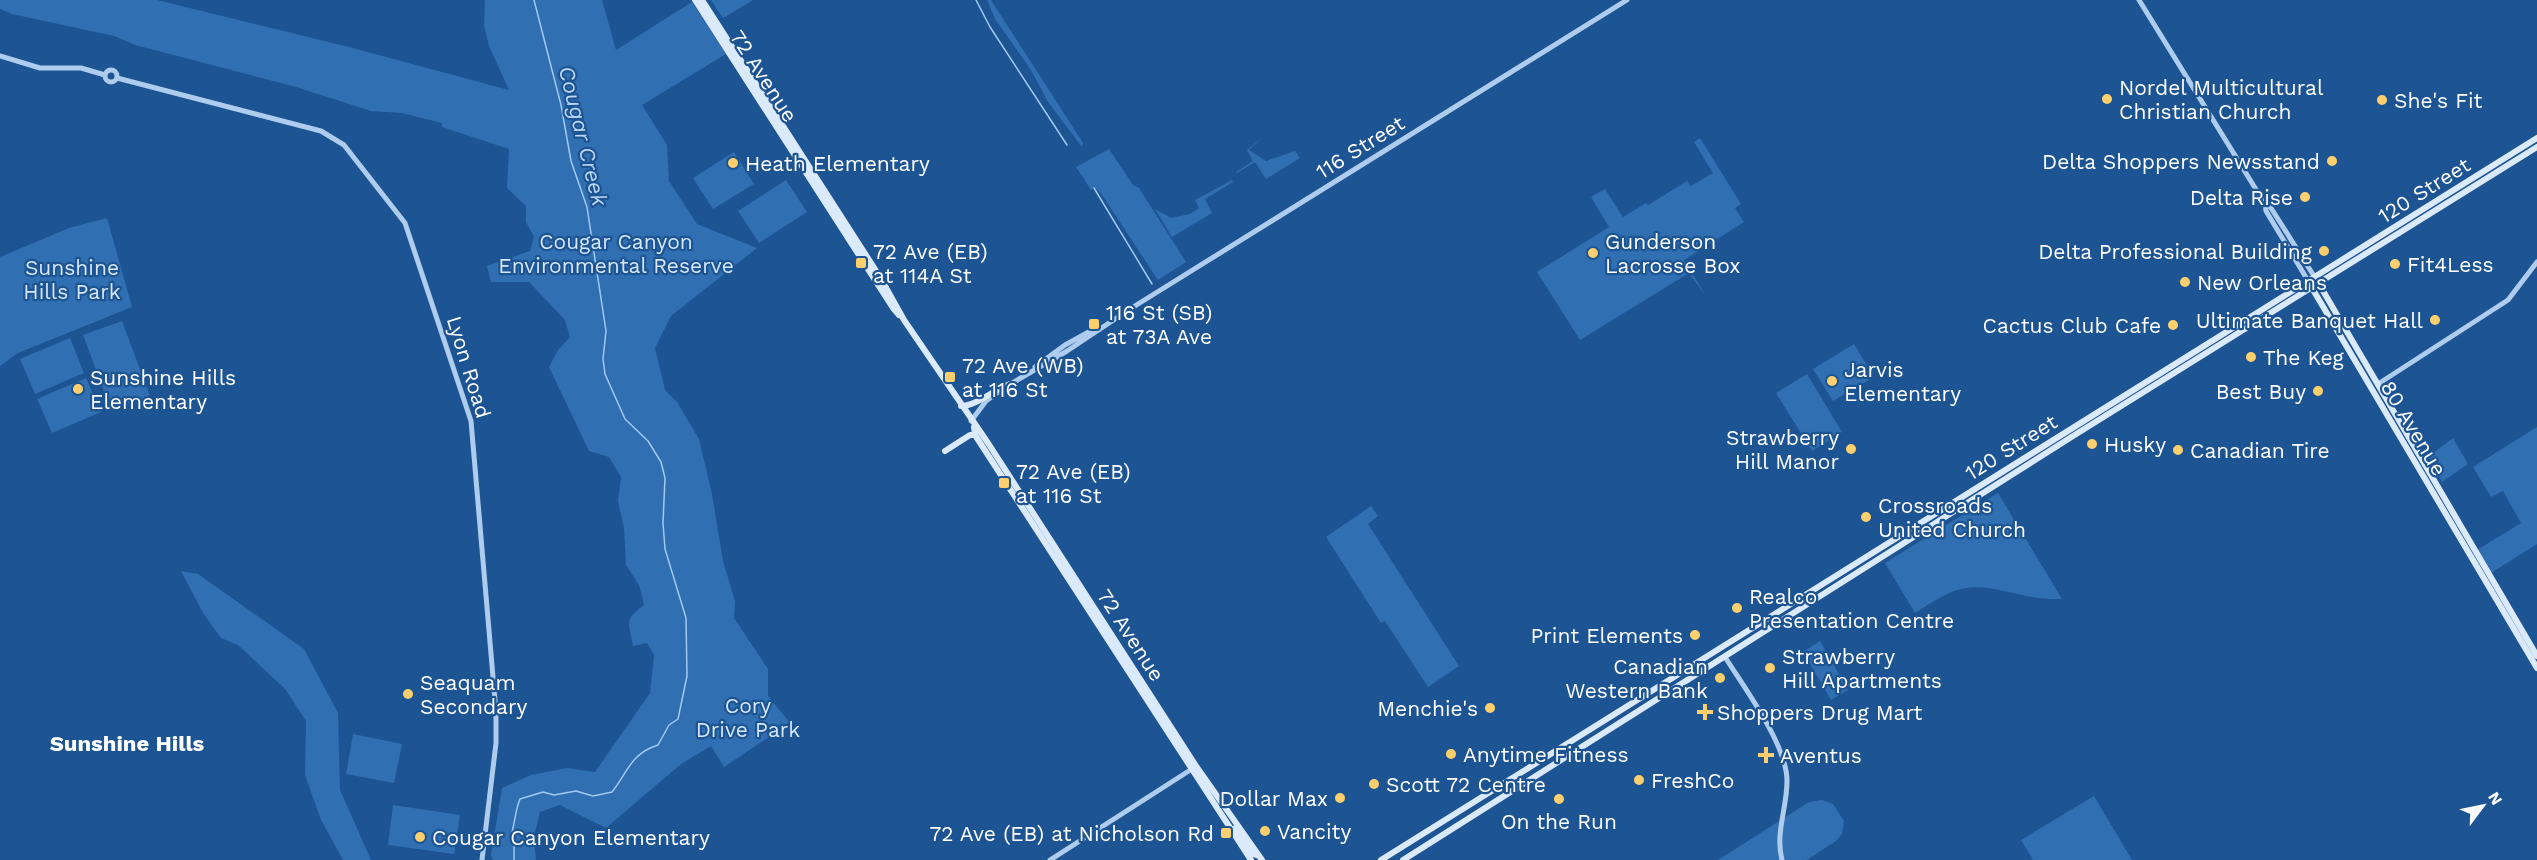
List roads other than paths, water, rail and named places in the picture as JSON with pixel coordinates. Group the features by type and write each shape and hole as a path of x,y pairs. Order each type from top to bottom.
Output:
{"main road":[{"name":"72 Avenue","path":"695,0 892,308 904,320"},
{"name":"72 Avenue","path":"702,0 880,277 904,320 972,424 988,443 1251,860"},
{"name":"120 Street","path":"1403,860 2073,436 2124,400 2127,394 2537,138"},
{"name":"120 Street","path":"1381,860 2016,464 2319,284 2537,147"},
{"path":"2456,198 2456,194 2465,183"},
{"path":"2436,211 2444,201 2444,196"},
{"name":"80 Avenue","path":"2319,284 2537,656"},
{"name":"80 Avenue","path":"2312,288 2537,668"},
{"path":"961,406 968,406 997,388 1010,384"},
{"name":"72 Avenue","path":"972,424 975,435 1194,767 1261,858"},
{"path":"2397,432 2403,434 2413,450 2417,452"},
{"path":"945,451 970,435 975,435"},
{"path":"2410,453 2417,458 2443,496"},
{"path":"1998,483 2000,478 2013,470 2016,464"},
{"path":"1618,724 1618,718 1646,696"},
{"path":"1586,745 1586,736 1609,721 1611,717"},
{"path":"1231,829 1236,830 1253,854 1261,858"}],"street":[{"name":"116 Street","path":"972,424 986,401 1065,345 1111,321 1627,0"},
{"name":"80 Avenue","path":"2139,0 2265,204 2266,211 2312,288"},
{"name":"Lyon Road","path":"0,56 40,68 81,68 105,75 106,80 110,82 117,78 321,131 333,136 344,145 405,223 471,421 496,712 496,743 482,860"},
{"name":"80 Avenue","path":"2265,204 2271,208 2319,284"},
{"path":"2378,384 2508,300 2537,262"},
{"path":"1725,657 1777,744 1785,765 1787,781 1779,840 1782,860"},
{"path":"1050,860 1194,767"}],"waterway":[{"name":"Cougar Creek","path":"514,860 514,842 511,836 520,799 543,792 554,795 576,791 593,796 612,792 630,764 641,753 658,745 669,725 678,719 687,676 686,618 665,549 663,523 665,478 661,462 648,441 625,419 605,374 603,359 606,331 587,207 571,161 561,105 534,0"},
{"path":"976,0 990,27 1067,145"},
{"path":"1094,188 1152,284"}],"place":[{"name":"Nordel Multicultural Christian Church","path":"2107,99"},
{"name":"She's Fit","path":"2382,100"},
{"name":"Delta Shoppers Newsstand","path":"2332,161"},
{"name":"Heath Elementary","path":"733,163"},
{"name":"Delta Rise","path":"2305,197"},
{"name":"Delta Professional Building","path":"2324,251"},
{"name":"Gunderson Lacrosse Box","path":"1593,253"},
{"name":"72 Ave (EB) at 114A St","path":"861,263"},
{"name":"Fit4Less","path":"2395,264"},
{"name":"New Orleans","path":"2185,282"},
{"name":"Ultimate Banquet Hall","path":"2435,320"},
{"name":"116 St (SB) at 73A Ave","path":"1094,324"},
{"name":"Cactus Club Cafe","path":"2173,325"},
{"name":"The Keg","path":"2251,357"},
{"name":"72 Ave (WB) at 116 St","path":"950,377"},
{"name":"Jarvis Elementary","path":"1832,381"},
{"name":"Sunshine Hills Elementary","path":"78,389"},
{"name":"Best Buy","path":"2318,391"},
{"name":"Husky","path":"2092,444"},
{"name":"Strawberry Hill Manor","path":"1851,449"},
{"name":"Canadian Tire","path":"2178,450"},
{"name":"72 Ave (EB) at 116 St","path":"1004,483"},
{"name":"Crossroads United Church","path":"1866,517"},
{"name":"Realco Presentation Centre","path":"1737,608"},
{"name":"Print Elements","path":"1695,635"},
{"name":"Strawberry Hill Apartments","path":"1770,668"},
{"name":"Canadian Western Bank","path":"1720,678"},
{"name":"Seaquam Secondary","path":"408,694"},
{"name":"Menchie's","path":"1490,708"},
{"name":"Shoppers Drug Mart","path":"1705,712"},
{"name":"Anytime Fitness","path":"1451,754"},
{"name":"Aventus","path":"1766,755"},
{"name":"FreshCo","path":"1639,780"},
{"name":"Scott 72 Centre","path":"1374,784"},
{"name":"Dollar Max","path":"1340,798"},
{"name":"On the Run","path":"1559,799"},
{"name":"Vancity","path":"1265,831"},
{"name":"72 Ave (EB) at Nicholson Rd","path":"1226,833"},
{"name":"Cougar Canyon Elementary","path":"420,837"}],"district":[{"name":"Sunshine Hills","path":"127,743"}],"park label":[{"name":"Cougar Canyon Environmental Reserve","path":"616,253"},
{"name":"Sunshine Hills Park","path":"72,279"},
{"name":"Cory Drive Park","path":"748,717"}]}
